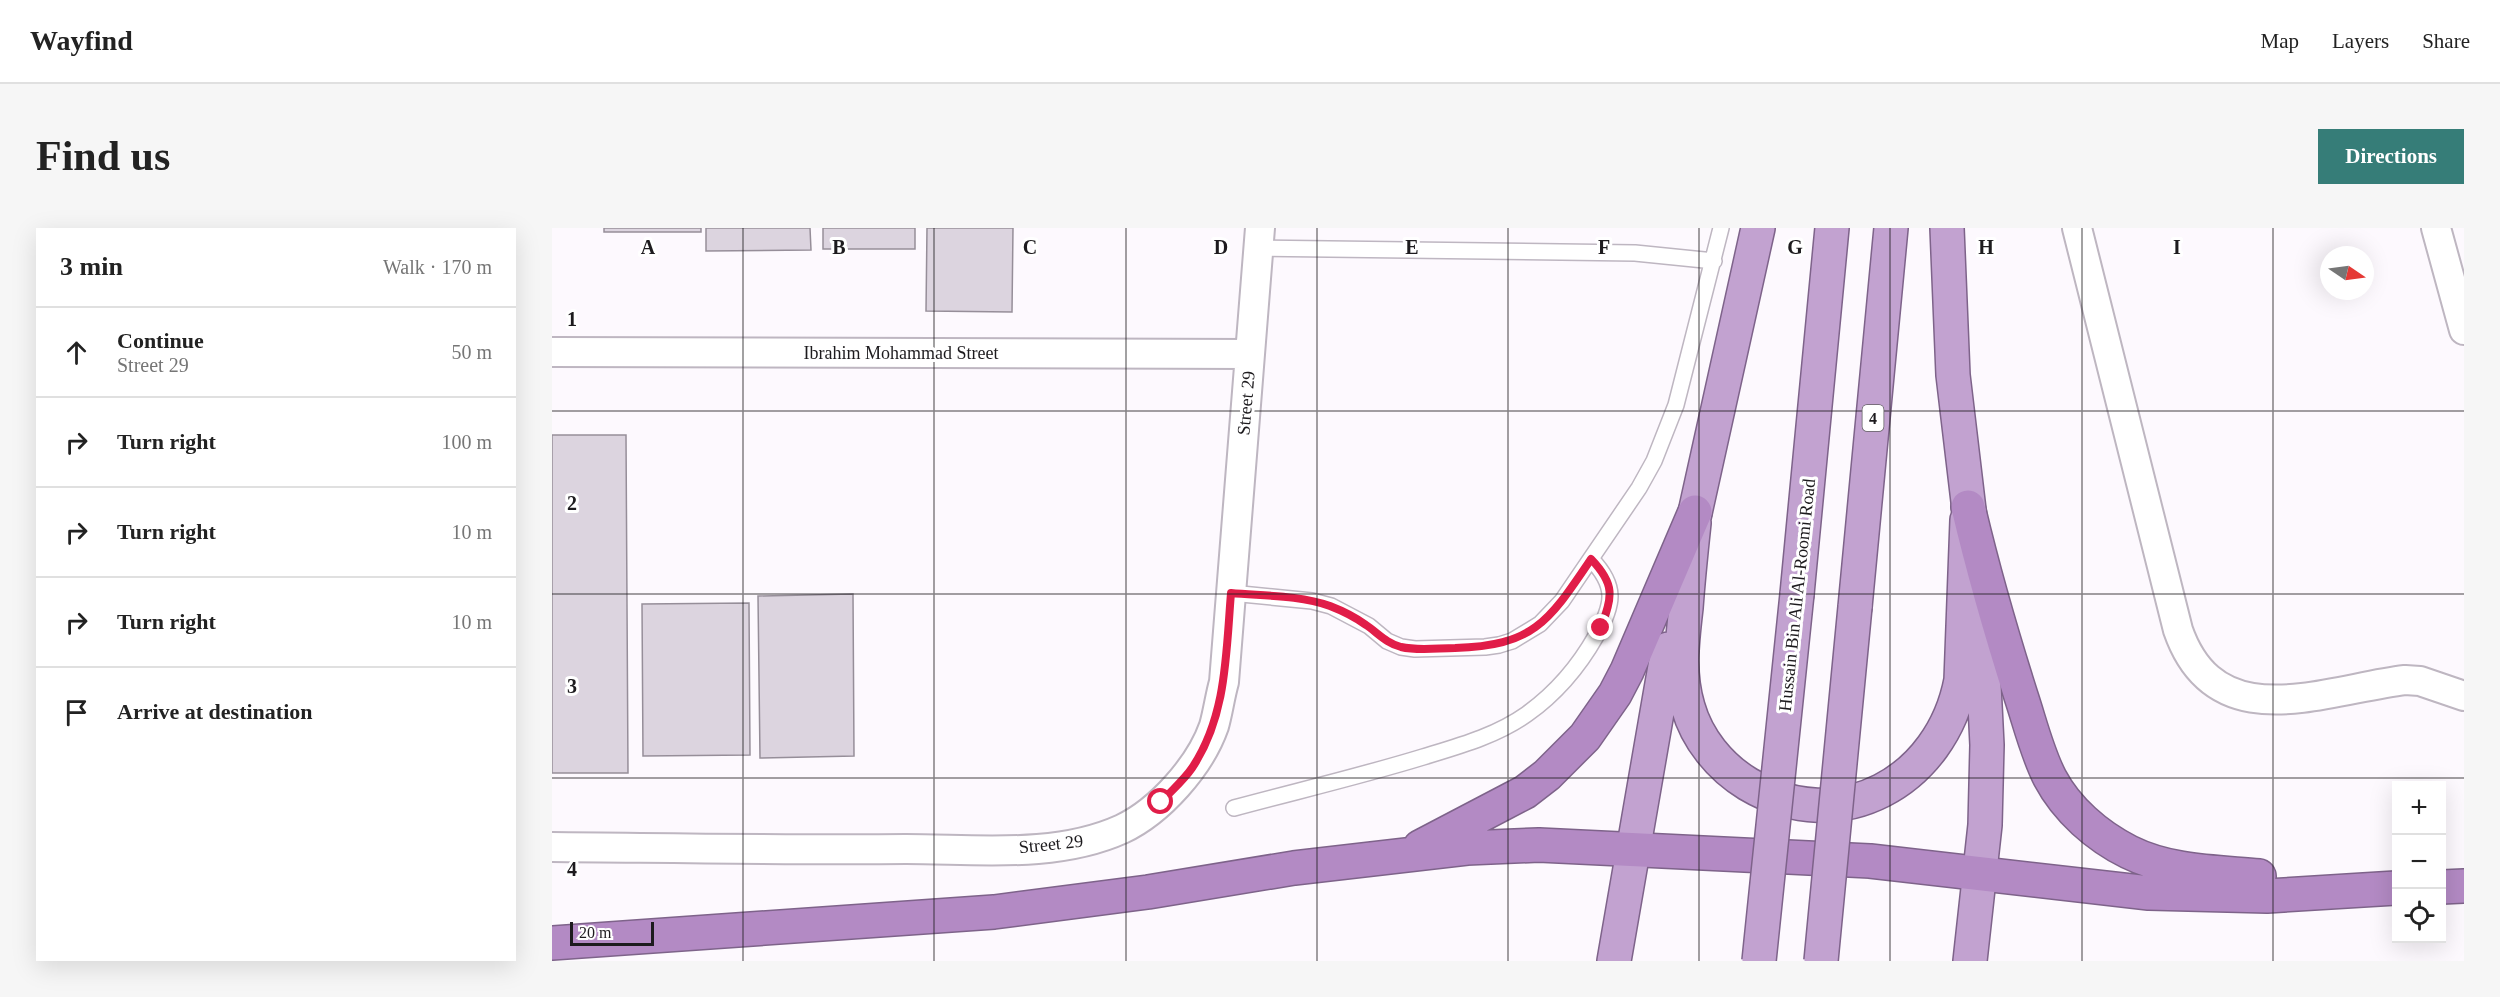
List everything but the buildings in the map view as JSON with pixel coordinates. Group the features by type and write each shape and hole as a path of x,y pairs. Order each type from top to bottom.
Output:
{"highway":[{"path":"1614,960 1695,512 1758,228"},
{"name":"Hussain Bin Ali Al-Roomi Road","path":"1759,961 1832,228"},
{"name":"4","path":"1821,961 1891,228"},
{"path":"1947,228 1953,375 1978,586 1986,700 1985,825 1971,950"},
{"path":"1695,512 1680,665 1688,709 1697,730 1708,749 1723,765 1760,791 1791,801 1824,805 1857,800 1889,788 1907,776 1923,760 1949,723 1957,702 1961,680 1968,507"},
{"path":"1968,507 2004,643 2050,777 2065,801 2084,821 2105,838 2130,852 2153,862 2178,868 2391,889"},
{"path":"1405,855 1525,792 1554,769 1585,736 1615,694 1627,671 1695,512"},
{"path":"552,943 994,912 1148,892 1294,867 1467,848 1539,845 1870,861 2149,893 2267,896 2391,889"},
{"path":"2446,887 2464,886"},
{"path":"552,929 605,939"}],"street":[{"path":"2077,228 2178,630 2191,659 2201,672 2226,690 2261,700 2302,699 2405,680 2420,681 2464,696"},
{"path":"2436,228 2464,330"},
{"name":"Street 29","path":"552,847 791,850 1035,849 1080,844 1124,828 1161,802 1192,768 1213,727 1224,682 1259,238"},
{"name":"Ibrahim Mohammad Street","path":"552,352 1250,354"}],"lane":[{"path":"1231,593 1312,600 1348,614 1369,626 1387,641 1401,647 1415,649 1485,647 1512,640 1540,624 1562,601 1639,488 1666,434 1676,405 1714,261 1719,228"},
{"path":"1259,238 1635,253 1714,261"},
{"path":"1234,808 1404,763 1472,742 1501,730 1528,714 1576,666 1601,628 1611,595 1606,576 1591,559"}],"route":[{"path":"1161,802 1192,768 1213,727 1224,682 1231,593 1312,600 1331,606 1369,626 1387,641 1401,647 1415,649 1485,647 1512,640 1540,624 1552,614 1591,559 1606,576 1611,595 1601,628"}]}
